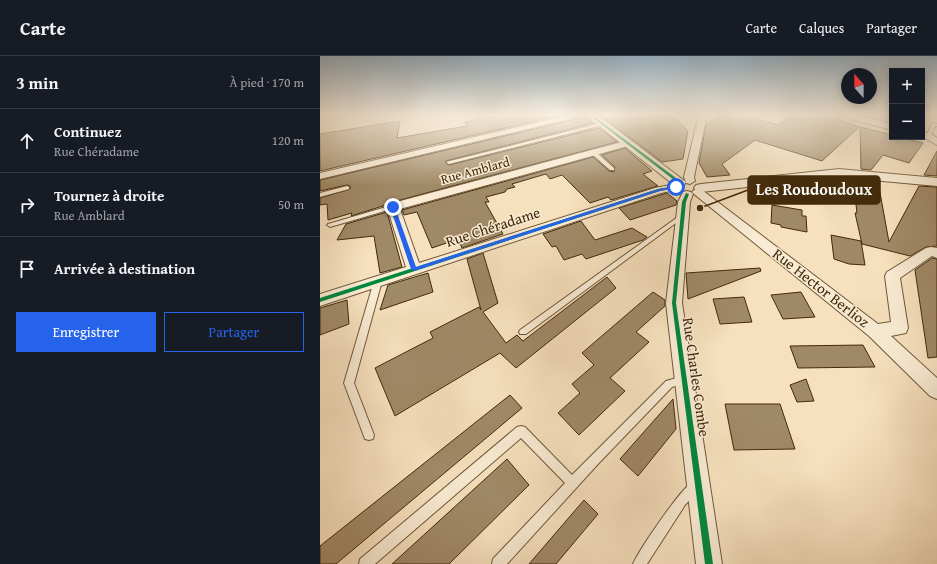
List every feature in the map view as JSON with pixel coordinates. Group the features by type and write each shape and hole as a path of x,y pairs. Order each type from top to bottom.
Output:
{"street":[{"path":"320,176 484,138"},
{"path":"621,138 689,187 845,173 937,182"},
{"name":"Rue Charles Combe","path":"698,138 689,177 689,187 684,202 674,303 709,564"},
{"name":"Rue Amblard","path":"393,207 629,143"},
{"name":"Rue Chéradame","path":"320,300 659,190 689,187"},
{"name":"Rue Hector Berlioz","path":"689,187 753,234 876,331 937,390"},
{"path":"393,207 414,269"},
{"path":"876,331 900,328 892,276 931,251 937,253"}],"lane":[{"path":"448,162 546,138"},
{"path":"594,153 612,169"},
{"path":"320,195 347,188"},
{"path":"330,225 393,207"},
{"path":"523,332 682,216"},
{"path":"369,435 349,382 378,281"},
{"path":"498,564 572,484 669,384 684,380"},
{"path":"365,564 521,431 572,484"},
{"path":"639,564 681,501 698,482"}],"building":[{"path":"320,138 463,138 320,171"},
{"path":"498,138 536,138 445,162 449,165 560,138 611,138 617,142 389,203 351,216 352,213 328,220 327,204 320,205 320,198 350,189 350,186 347,185 320,191 320,180"},
{"path":"630,138 687,138 683,159 662,162"},
{"path":"704,138 847,138 822,161 755,140 722,164 730,175 707,177 699,163"},
{"path":"860,138 889,138 889,140 910,140 923,143 909,163 883,155 871,170 861,169"},
{"path":"625,148 652,171 643,174 658,186 611,200 608,197 590,203 562,175 550,179 546,174 512,184 515,187 507,189 505,192 486,197 489,202 485,202 503,234 462,248 458,239 432,248 417,212 404,215 402,210 593,157 609,171 614,172 615,167 602,155"},
{"path":"937,151 937,176 924,175"},
{"path":"857,183 879,187 889,242 919,186 937,187 937,246 926,247 910,256 862,244 855,213 857,213 855,196 859,197"},
{"path":"667,193 677,201 676,205 630,220 619,208"},
{"path":"772,205 802,210 802,216 806,216 807,232 781,227 781,225 771,223"},
{"path":"387,212 402,267 380,273 374,236 337,240 346,224"},
{"path":"581,221 595,240 632,228 647,237 643,240 586,259 582,254 564,260 556,246 552,247 543,234"},
{"path":"831,235 861,241 865,265 849,264 834,259"},
{"path":"483,253 498,303 483,312 506,343 517,335 523,341 607,277 616,288 516,368 500,353 395,416 375,368 433,338 430,332 479,307 481,310 467,259"},
{"path":"932,258 937,259 937,357 928,358 915,270"},
{"path":"760,268 761,271 688,299 686,273"},
{"path":"428,273 433,292 380,310 388,285"},
{"path":"653,292 665,300 665,306 636,332 649,342 610,378 625,391 579,435 558,413 580,393 572,384 594,365 582,353"},
{"path":"801,292 815,317 783,319 771,295"},
{"path":"744,297 752,322 720,324 713,299"},
{"path":"347,300 349,324 320,335 320,308"},
{"path":"863,345 875,367 798,368 790,346"},
{"path":"806,379 814,401 797,402 790,385"},
{"path":"510,395 522,408 336,564 320,564 320,546"},
{"path":"673,399 676,429 638,476 620,459"},
{"path":"725,404 780,404 795,449 734,450"},
{"path":"507,459 529,485 449,564 392,564"},
{"path":"584,500 598,514 556,564 529,564"}],"cycle path":[{"path":"620,138 679,182"},
{"path":"320,300 659,190 676,187"},
{"path":"687,194 684,202 674,303 709,564"}],"place":[{"name":"Les Roudoudoux","path":"700,208"}],"route":[{"path":"393,207 414,269 659,190 676,187"}]}
